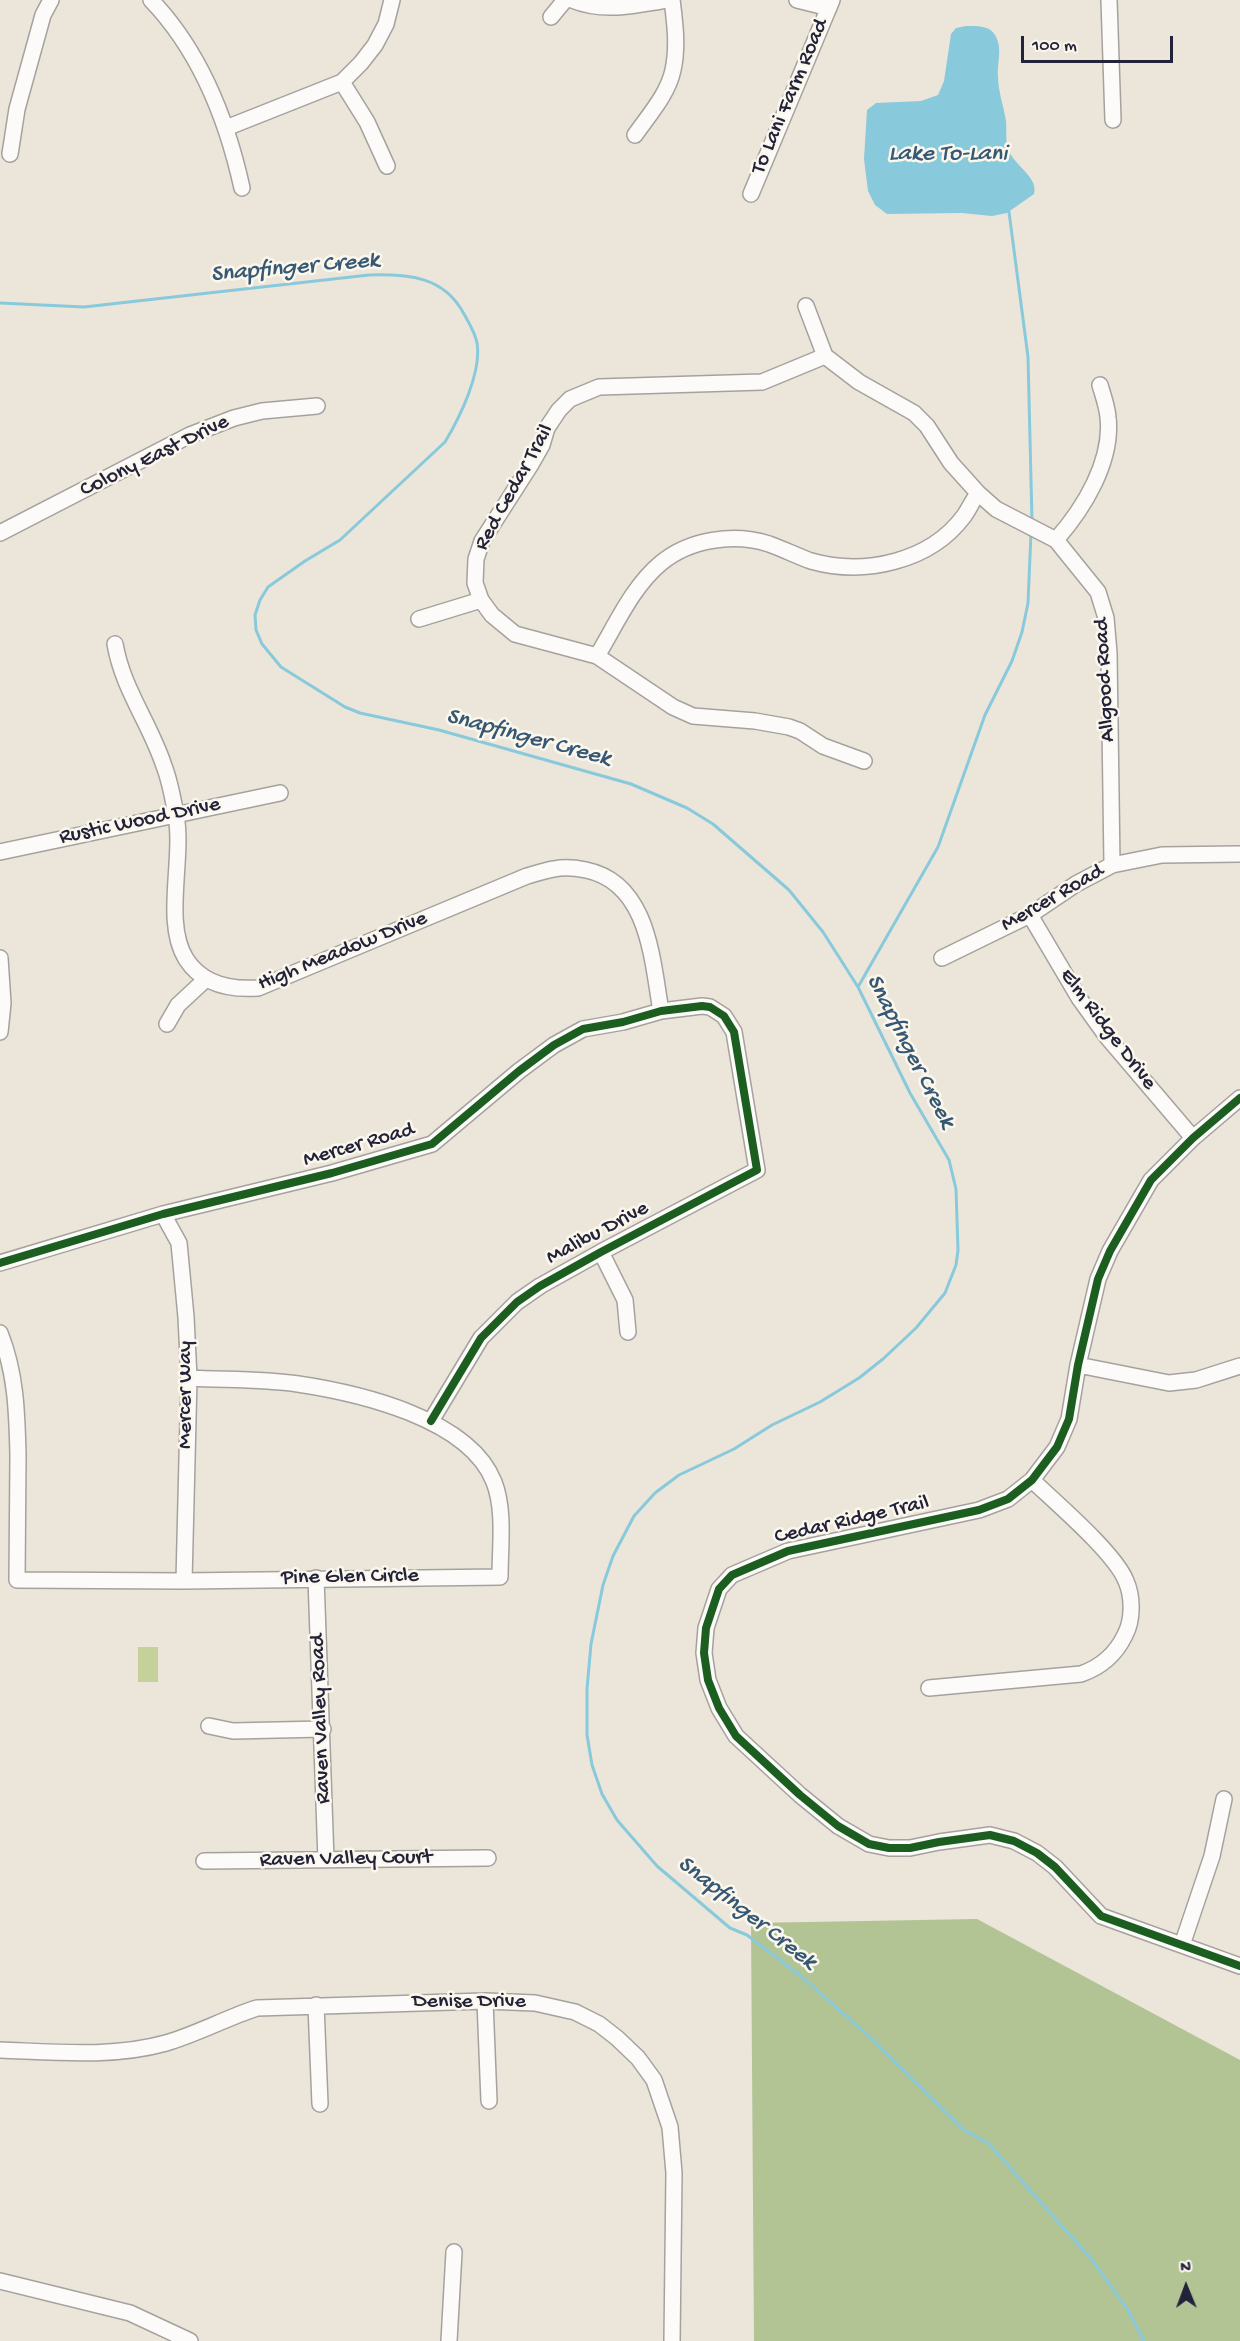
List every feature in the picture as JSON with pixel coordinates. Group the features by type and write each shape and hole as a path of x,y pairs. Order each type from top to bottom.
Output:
{"street":[{"path":"10,154 17,109 43,15 51,0"},
{"path":"151,0 166,15 184,42 213,95 226,128 242,188"},
{"path":"226,128 342,82 375,45 386,24 392,0"},
{"path":"551,17 565,0"},
{"path":"572,0 584,5 610,9 667,0"},
{"path":"635,135 663,95 673,71 676,31 672,0"},
{"path":"797,0 830,4"},
{"path":"1109,0 1113,120"},
{"name":"To Lani Farm Road","path":"751,194 830,4"},
{"path":"342,82 367,122 387,166"},
{"path":"806,306 825,356"},
{"name":"Allgood Road","path":"825,356 859,382 914,413 927,426 951,463 978,493 996,509 1056,540 1098,591 1106,618 1109,653 1112,865"},
{"name":"Red Cedar Trail","path":"481,600 475,570 482,541 530,466 542,445 547,428 570,399 599,387 762,382 825,356"},
{"path":"1056,540 1074,519 1100,468 1107,440 1108,417 1100,385"},
{"name":"Colony East Drive","path":"0,532 190,435 223,422 262,411 317,406"},
{"path":"597,656 641,583 661,563 690,546 715,540 736,539 770,544 812,561 848,568 890,563 905,558 947,534 964,516 978,493"},
{"path":"419,619 481,600 492,615 515,634 597,656 673,707 693,716 754,721 789,727 824,746 864,761"},
{"path":"115,644 119,665 135,706 165,767 176,815 180,845 174,919 178,940 185,958 206,980 177,1005 167,1024"},
{"name":"Rustic Wood Drive","path":"0,852 280,793"},
{"name":"Mercer Road","path":"942,957 1030,915 1076,884 1112,865 1162,855 1240,854"},
{"name":"High Meadow Drive","path":"206,980 224,986 258,988 527,876 556,868 577,869 597,873 616,884 631,899 644,926 661,1011"},
{"name":"Elm Ridge Drive","path":"1030,915 1074,990 1107,1037 1193,1138"},
{"path":"0,958 3,1003 0,1032"},
{"name":"Mercer Road","path":"0,1263 163,1214 332,1173 432,1144 519,1071 583,1029 623,1022 661,1011 710,1007 724,1016 734,1032 743,1090"},
{"name":"Malibu Drive","path":"431,1420 481,1338 517,1302 540,1286 601,1252 757,1170 743,1090"},
{"name":"Cedar Ridge Trail","path":"1240,1098 1193,1138 1151,1180 1110,1251 1098,1280 1078,1365 1069,1419 1057,1447 1032,1480 1008,1499 979,1510 788,1551 732,1575 719,1589 706,1628 704,1653 708,1680 719,1708 736,1736 800,1795 838,1826 869,1844 889,1848 910,1848 990,1835 1014,1841 1037,1852 1055,1867 1101,1916 1240,1966"},
{"name":"Mercer Way","path":"163,1214 178,1243 183,1269 189,1378 184,1581"},
{"path":"601,1252 625,1300 628,1332"},
{"name":"Pine Glen Circle","path":"0,1334 8,1352 15,1382 17,1580 184,1581 500,1577 500,1508 494,1482 484,1465 465,1445 431,1420 369,1399 297,1384 189,1378"},
{"path":"1078,1365 1169,1383 1196,1380 1240,1366"},
{"path":"929,1688 1081,1674 1100,1665 1116,1650 1124,1637 1130,1617 1130,1592 1126,1580 1111,1558 1032,1480"},
{"name":"Raven Valley Road","path":"316,1578 326,1860"},
{"path":"209,1726 233,1731 323,1729"},
{"path":"1182,1945 1212,1856 1224,1799"},
{"name":"Raven Valley Court","path":"204,1861 488,1858"},
{"path":"485,2001 489,2101"},
{"name":"Denise Drive","path":"0,2050 75,2052 134,2050 167,2043 257,2008 485,2001 535,2003 574,2012 599,2024 638,2058 654,2080 670,2127 674,2173 672,2341"},
{"path":"316,2005 320,2104"},
{"path":"448,2341 454,2253"},
{"path":"0,2281 130,2313 171,2330 190,2341"}],"green space":[{"path":"138,1647 158,1647 158,1682 138,1682"},
{"path":"977,1919 1240,2060 1240,2341 754,2341 751,1923"}],"water":[{"name":"Lake To-Lani","path":"966,26 986,28 995,35 999,50 998,82 1006,121 1007,145 1015,161 1033,182 1034,194 1007,213 992,216 962,213 887,214 875,205 868,191 864,159 867,110 876,103 921,101 938,95 944,81 951,34 956,28"}],"waterway":[{"path":"1009,212 1028,357 1032,521"},
{"name":"Snapfinger Creek","path":"0,303 84,307 369,275 411,277 424,280 446,292 456,301 464,314 477,343 478,355 473,380 457,420 445,442 340,540 268,587 255,615 256,630 262,644 281,667 345,707 360,713 439,730 631,784 687,808 713,824 789,890 823,932 858,987 910,1093 949,1160 956,1189 958,1250 956,1265 945,1293 916,1328 859,1378 820,1402 772,1425 734,1449 679,1475 655,1493 634,1516 613,1556 603,1585 591,1644 587,1689 587,1735 592,1765 602,1794 617,1820 657,1866 730,1928 747,1935 801,1976 872,2039 964,2130 988,2143 1093,2261 1128,2310 1144,2341"},
{"path":"858,987 938,847 985,715 1012,661 1022,632 1028,603 1031,533"}],"cycle path":[{"path":"0,1263 163,1214 332,1173 432,1144 519,1071 554,1045 583,1029 623,1022 661,1011 702,1006 710,1007 724,1016 734,1032 757,1170 601,1252 540,1286 517,1302 481,1338 431,1421"},
{"path":"1240,1098 1193,1138 1151,1180 1110,1251 1098,1279 1078,1365 1069,1419 1057,1447 1032,1480 1008,1499 979,1510 788,1551 732,1575 719,1589 706,1628 704,1653 708,1680 719,1708 736,1736 800,1795 838,1826 869,1844 889,1848 910,1848 990,1835 1014,1841 1037,1853 1055,1867 1101,1916 1240,1966"}]}
